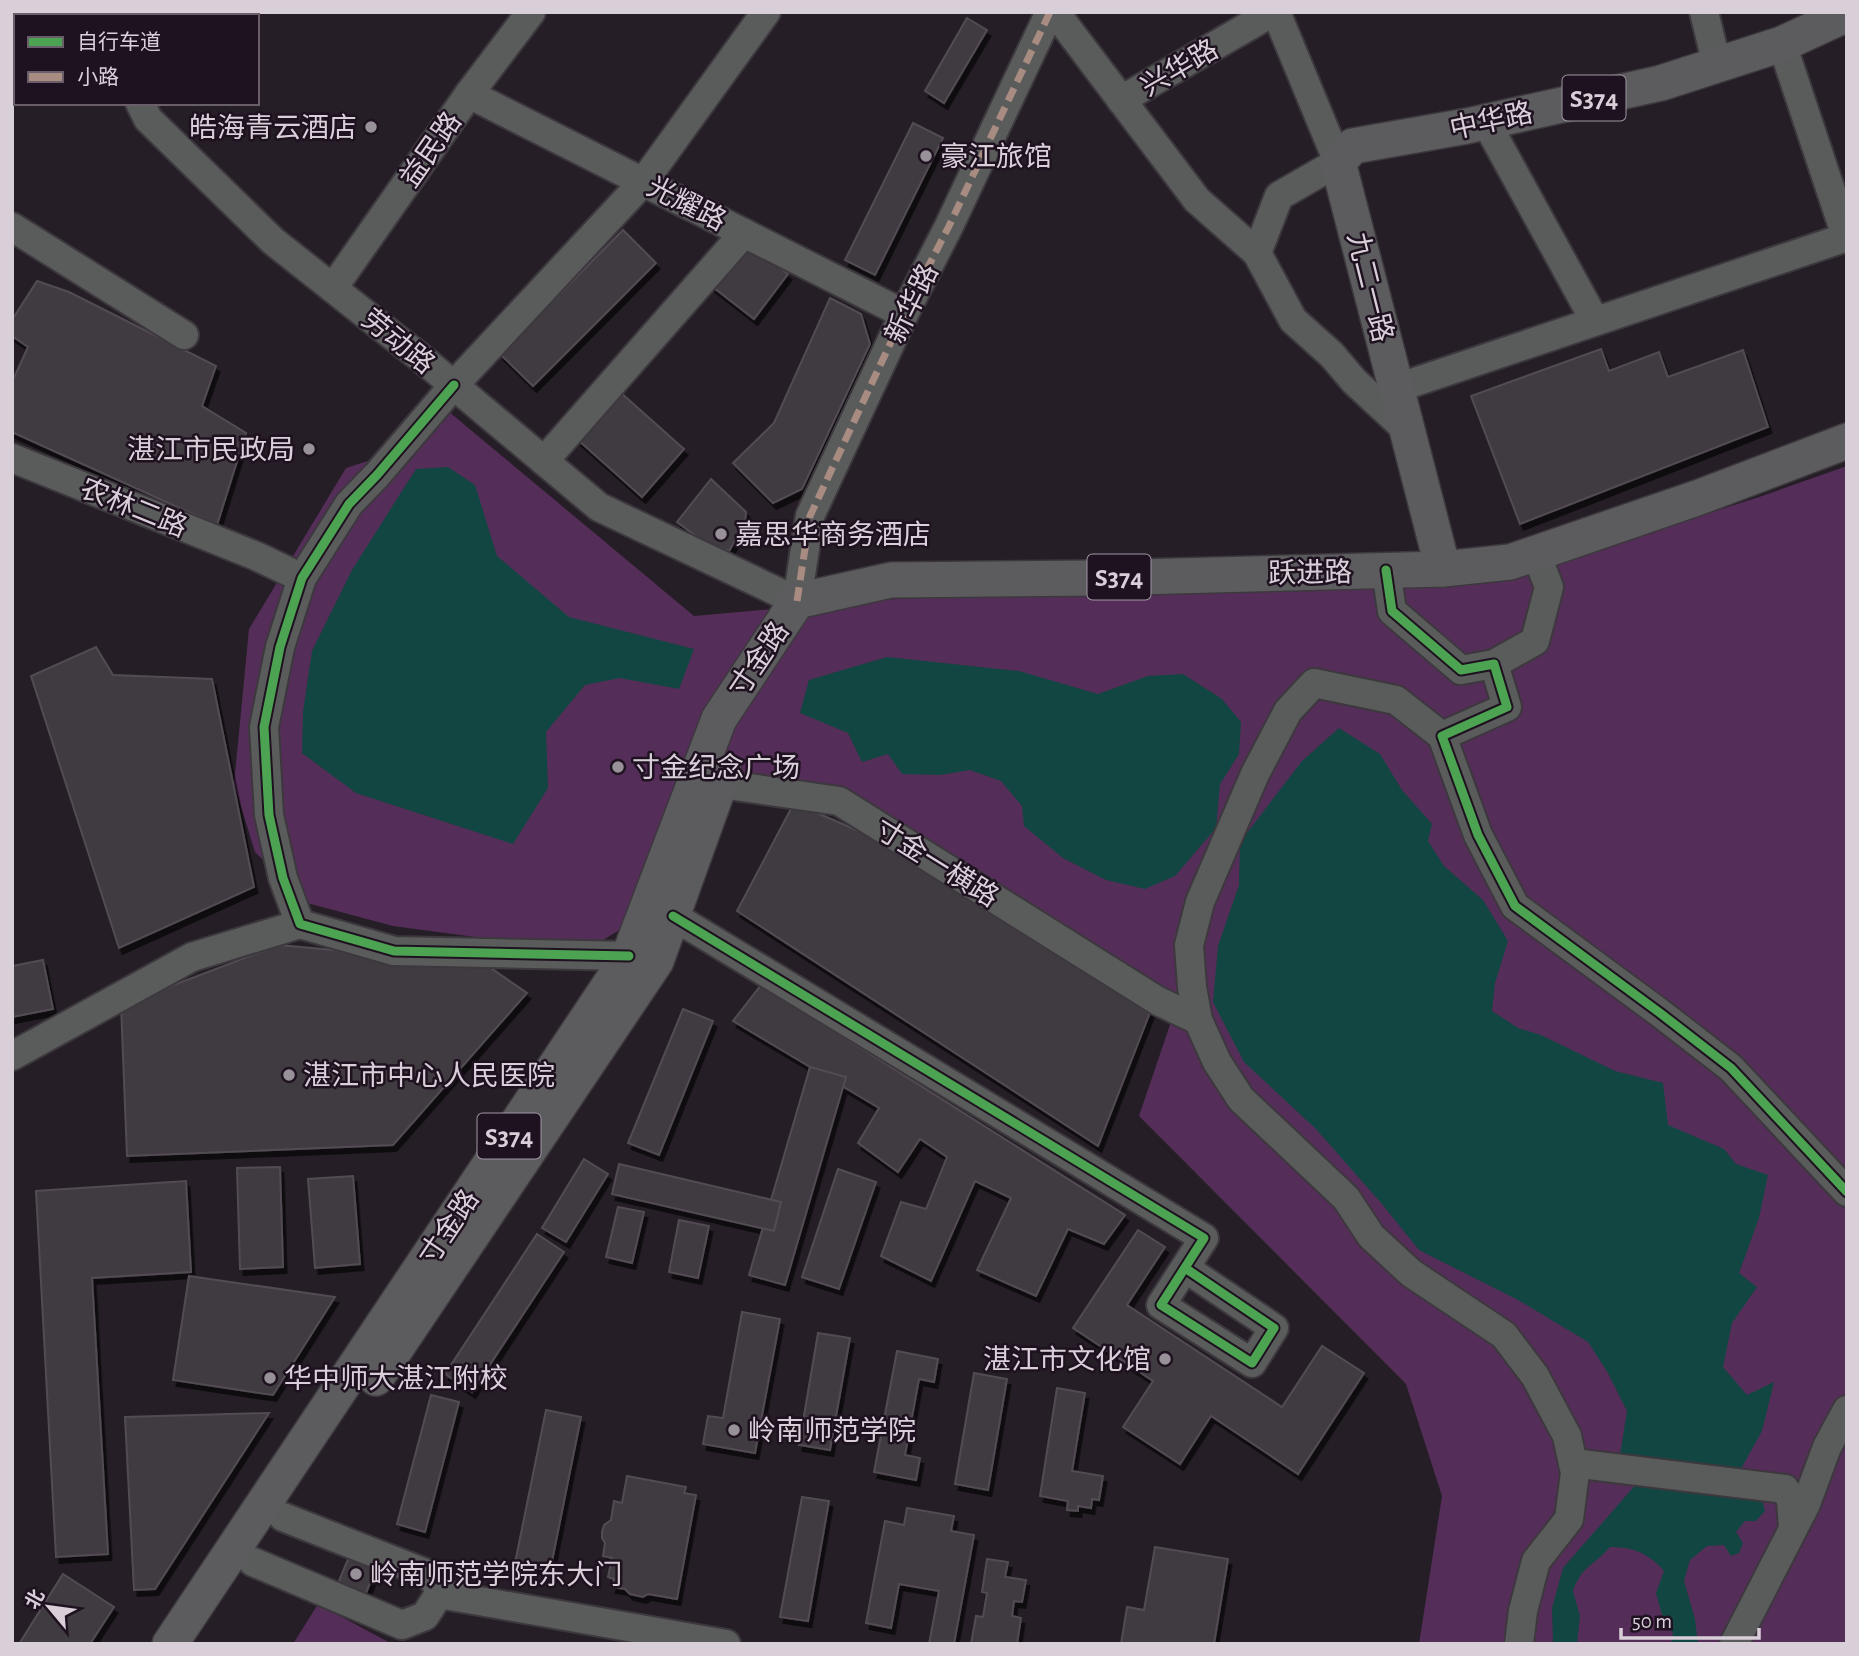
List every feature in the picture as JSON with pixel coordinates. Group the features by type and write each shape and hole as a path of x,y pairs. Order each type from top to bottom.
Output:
{"main road":[{"name":"中华路","path":"1338,162 1353,146 1486,122 1661,83 1782,44 1847,14"},
{"name":"九二一路","path":"1338,162 1443,569"},
{"name":"跃进路","path":"797,601 891,580 1443,569 1510,562 1697,498 1847,440"},
{"name":"寸金路","path":"170,1644 629,956 708,783 773,663 797,601"},
{"name":"寸金路","path":"198,1644 656,961 673,916 708,783"}],"street":[{"name":"益民路","path":"333,288 469,94 531,12"},
{"path":"300,924 283,878 269,815 264,727 280,647 302,578 349,504 454,385 644,181 766,12"},
{"path":"1053,12 1197,200 1257,253 1293,320 1408,431"},
{"name":"新华路","path":"797,601 810,516 904,314 1053,12"},
{"name":"兴华路","path":"1121,100 1275,12"},
{"name":"九二一路","path":"1275,12 1338,162"},
{"path":"1704,12 1717,65"},
{"path":"1396,388 1847,238 1782,44"},
{"name":"光耀路","path":"469,94 904,314"},
{"name":"劳动路","path":"141,105 148,119 273,241 454,385 599,507 797,601"},
{"path":"1486,122 1595,321"},
{"path":"1257,253 1279,196 1338,162"},
{"path":"12,227 184,335"},
{"path":"544,461 744,233"},
{"name":"农林二路","path":"12,458 256,556 302,578"},
{"path":"1386,570 1392,611 1461,670 1494,664 1535,641 1549,587 1536,553"},
{"path":"1442,736 1481,716 1507,707 1494,664"},
{"path":"1518,1644 1522,1611 1536,1561 1569,1519 1574,1473 1567,1436 1535,1376 1504,1335 1411,1273 1371,1236 1346,1198 1241,1099 1217,1062 1198,1020 1189,945 1200,902 1255,774 1289,711 1314,683 1396,700 1442,736 1478,835 1516,906 1731,1068 1847,1192"},
{"name":"寸金一横路","path":"708,783 839,801 1157,1001 1198,1020"},
{"path":"673,916 1204,1238 1185,1268"},
{"path":"12,1056 192,957 300,924 394,951 629,956"},
{"path":"1734,1644 1806,1504 1827,1447 1847,1410"},
{"path":"1573,1464 1785,1489 1791,1500 1793,1528"},
{"path":"253,1562 402,1625 425,1616 439,1594 436,1582 425,1573 283,1517"},
{"path":"439,1594 726,1644"}],"shaded area":[{"path":"448,411 694,616 872,600 1517,575 1847,466 1847,1644 1419,1644 1442,1496 1406,1384 1139,1116 1177,1004 843,797 682,785 634,921 592,947 490,939 393,926 307,903 255,852 234,784 249,629 346,468 396,452"},
{"path":"448,467 475,485 497,556 569,617 694,649 679,689 620,678 585,685 546,732 548,788 513,844 356,793 302,753 303,712 312,651 352,570 416,469"},
{"path":"887,657 1019,671 1098,694 1148,676 1183,674 1222,699 1241,722 1239,754 1220,784 1216,828 1175,876 1145,889 1106,880 1063,858 1024,826 1022,806 1001,781 970,770 940,775 902,774 888,754 862,762 848,733 800,713 809,680"},
{"path":"1339,728 1380,754 1402,790 1432,824 1428,841 1444,866 1483,900 1508,941 1495,983 1492,1011 1518,1028 1541,1035 1615,1071 1663,1083 1668,1125 1724,1149 1736,1164 1768,1175 1759,1218 1739,1273 1757,1287 1732,1323 1723,1367 1747,1395 1774,1382 1762,1431 1737,1476 1619,1461 1627,1411 1608,1373 1588,1342 1518,1300 1419,1250 1316,1129 1244,1062 1213,1002 1218,946 1239,885 1240,842 1302,761"},
{"path":"1637,1483 1762,1500 1765,1511 1756,1521 1745,1521 1736,1532 1743,1543 1739,1553 1731,1556 1724,1545 1707,1546 1690,1560 1684,1581 1695,1619 1698,1644 1671,1644 1673,1633 1664,1622 1656,1593 1664,1571 1640,1552 1610,1547 1584,1571 1573,1591 1580,1616 1577,1644 1553,1644 1552,1608 1563,1568"},
{"path":"318,1604 392,1644 293,1644"}],"building":[{"path":"967,18 987,30 944,103 925,91"},
{"path":"913,123 943,138 875,275 845,260"},
{"path":"623,230 656,263 533,386 500,354"},
{"path":"744,240 788,274 754,319 709,284"},
{"path":"37,281 69,292 216,366 202,406 246,433 217,525 12,432 12,382 28,347 12,336 12,320"},
{"path":"830,298 861,314 870,344 802,489 773,503 733,463 774,423"},
{"path":"1601,349 1609,371 1659,352 1668,377 1743,350 1768,427 1520,524 1471,396"},
{"path":"620,392 684,449 642,497 578,440"},
{"path":"711,479 746,512 745,524 729,551 704,542 677,522"},
{"path":"96,647 113,675 212,679 254,887 119,948 31,676"},
{"path":"794,803 898,848 1151,1010 1098,1146 737,911"},
{"name":"湛江市中心人民医院","path":"279,945 485,964 527,993 393,1145 127,1156 121,1005"},
{"path":"43,960 53,1009 12,1017 12,966"},
{"path":"761,985 1125,1215 1104,1244 1068,1229 1036,1296 977,1270 1011,1198 975,1181 931,1281 881,1256 901,1202 926,1209 947,1157 920,1139 898,1172 858,1143 879,1108 733,1021"},
{"path":"683,1009 713,1021 659,1155 628,1143"},
{"path":"810,1067 846,1077 785,1285 749,1275"},
{"path":"584,1159 608,1174 566,1242 542,1228"},
{"path":"619,1164 781,1202 774,1231 612,1194"},
{"path":"280,1167 283,1267 240,1269 237,1168"},
{"path":"838,1169 876,1182 839,1289 802,1277"},
{"path":"353,1176 360,1264 315,1268 308,1179"},
{"path":"186,1181 191,1272 92,1278 108,1554 56,1557 36,1191"},
{"path":"618,1207 644,1212 632,1263 606,1257"},
{"path":"679,1220 709,1226 698,1278 669,1272"},
{"name":"湛江市文化馆","path":"1138,1230 1165,1247 1127,1305 1282,1407 1322,1346 1364,1373 1298,1474 1211,1416 1180,1464 1123,1427 1153,1381 1073,1328"},
{"path":"537,1234 564,1252 472,1392 445,1374"},
{"path":"189,1276 335,1297 273,1395 173,1380"},
{"path":"742,1312 780,1319 755,1453 703,1444 708,1416 723,1418"},
{"path":"818,1333 850,1338 830,1450 799,1445"},
{"path":"897,1351 938,1359 934,1382 919,1379 905,1455 920,1458 916,1480 874,1472"},
{"path":"974,1373 1007,1379 988,1490 955,1484"},
{"path":"1057,1388 1085,1393 1072,1471 1103,1476 1099,1500 1092,1499 1091,1508 1078,1506 1078,1511 1067,1510 1068,1501 1040,1496"},
{"path":"431,1395 459,1402 425,1532 397,1524"},
{"path":"546,1410 581,1417 550,1571 515,1563"},
{"path":"269,1413 155,1589 134,1590 125,1417"},
{"path":"627,1476 686,1487 684,1493 696,1495 677,1599 648,1594 643,1597 612,1587 614,1579 608,1577 612,1558 603,1556 605,1543 602,1532 604,1525 611,1520 614,1501 622,1503"},
{"path":"802,1497 829,1501 808,1621 780,1617"},
{"path":"907,1508 954,1516 951,1531 974,1535 954,1644 929,1644 939,1591 899,1584 891,1628 866,1623 885,1521 904,1525"},
{"path":"353,1547 380,1559 361,1605 334,1593"},
{"path":"1155,1547 1228,1559 1214,1644 1121,1644 1127,1607 1144,1610"},
{"path":"987,1559 1008,1562 1005,1577 1026,1580 1022,1602 1014,1601 1012,1616 1021,1618 1017,1644 971,1644 976,1616 983,1617 987,1593 982,1592"},
{"path":"63,1574 114,1607 90,1644 19,1644"}],"marked path":[{"path":"797,601 810,516 1050,12"}],"cycle path":[{"path":"454,385 349,504 302,578 280,647 264,727 269,815 283,878 300,924 394,951 629,956"},
{"path":"1386,570 1392,611 1461,670 1494,664 1507,707 1442,736 1478,835 1515,906 1731,1068 1847,1192"},
{"path":"673,916 1204,1238 1161,1305 1252,1363 1274,1328 1185,1268"}],"place":[{"name":"皓海青云酒店","path":"371,127"},
{"name":"豪江旅馆","path":"926,156"},
{"name":"湛江市民政局","path":"309,449"},
{"name":"嘉思华商务酒店","path":"721,534"},
{"name":"寸金纪念广场","path":"618,767"},
{"name":"湛江市中心人民医院","path":"289,1075"},
{"name":"湛江市文化馆","path":"1165,1359"},
{"name":"华中师大湛江附校","path":"270,1378"},
{"name":"岭南师范学院","path":"734,1430"},
{"name":"岭南师范学院东大门","path":"356,1574"}]}
